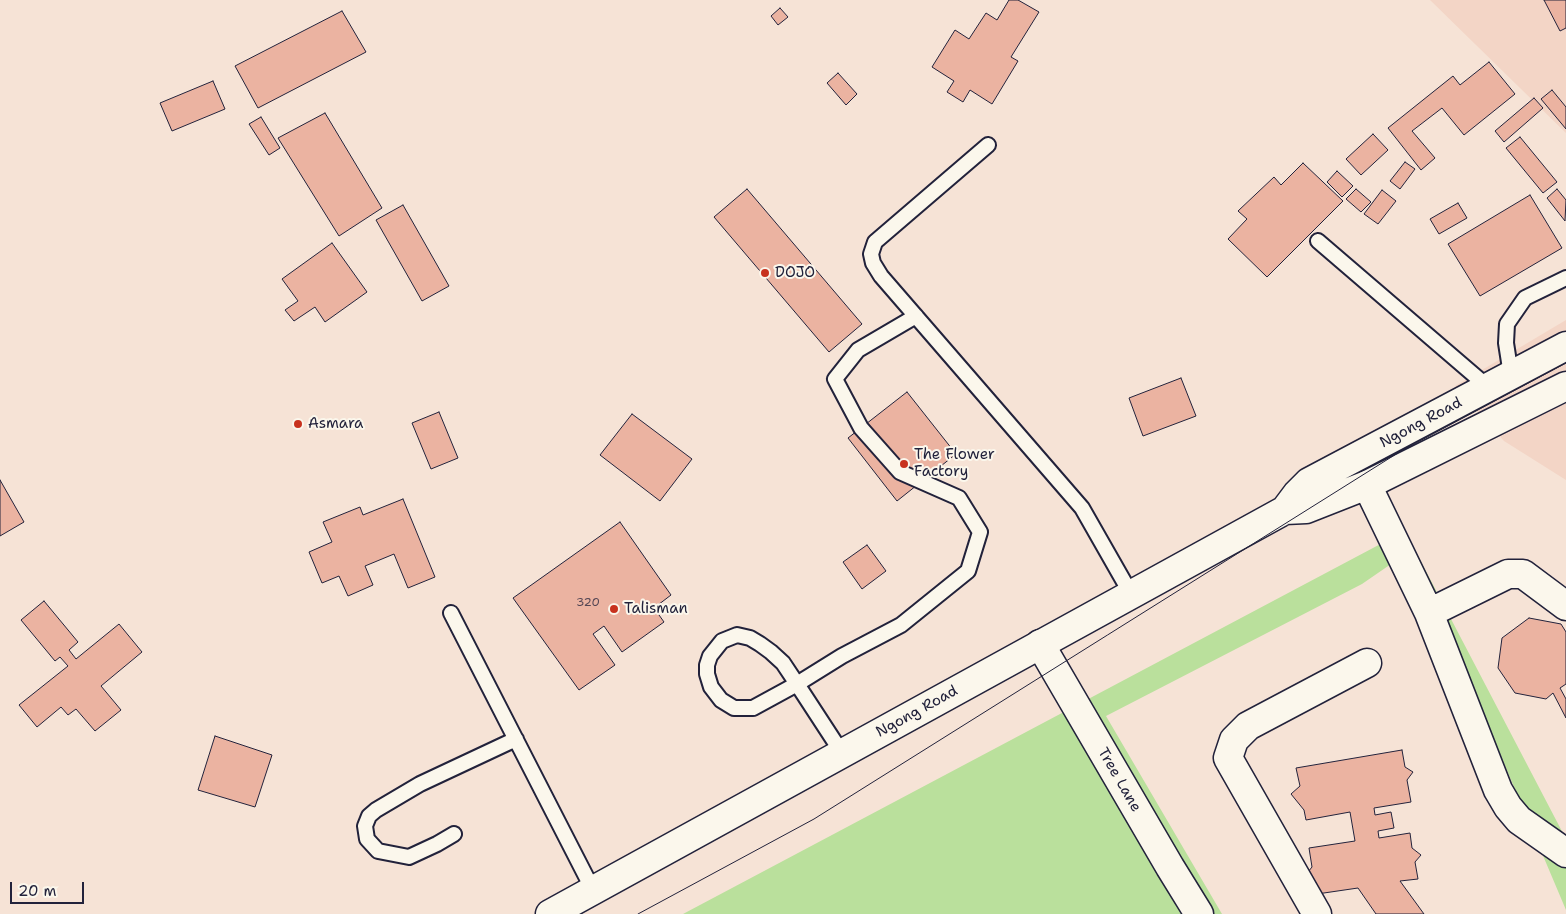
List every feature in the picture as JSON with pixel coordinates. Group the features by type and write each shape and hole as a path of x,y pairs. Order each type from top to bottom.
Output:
{"main road":[{"name":"Ngong Road","path":"550,914 1285,510 1297,494 1310,482 1566,346"},
{"name":"Ngong Road","path":"1285,510 1306,509 1367,485 1566,386"},
{"path":"1367,485 1429,613 1498,790 1508,807 1519,820 1566,853"},
{"path":"1429,613 1508,574 1523,574 1566,606"},
{"name":"Tree Lane","path":"1040,644 1170,868 1199,914"},
{"path":"1317,914 1228,758 1234,740 1248,726 1367,663"}],"lane":[{"path":"988,145 875,242 871,254 873,263 881,276 1082,508 1131,594"},
{"path":"1318,241 1500,381 1507,324 1525,298 1566,278"},
{"path":"842,753 797,684 783,663 771,652 750,638 738,635 722,641 710,656 707,664 706,674 711,687 721,700 734,708 753,708 797,684 842,656 901,625 968,572 980,532 959,498 900,472 861,428 835,379 858,350 916,316"},
{"path":"451,613 593,890"},
{"path":"454,834 409,857 378,851 367,839 365,826 369,816 376,810 420,784 516,739"}],"shaded area":[{"path":"1430,0 1566,0 1566,133"},
{"path":"1566,320 1566,480 1504,441 1455,386"}],"green space":[{"path":"1405,531 1566,839 1566,910 1470,683 1407,553 1362,584 1106,716 1222,914 683,914"}],"building":[{"path":"1009,0 1018,0 1039,12 1011,57 1018,61 992,104 970,90 963,102 947,92 954,81 932,67 955,30 969,39 986,13 997,20"},
{"path":"1544,0 1566,0 1566,28 1560,31"},
{"path":"780,8 788,17 778,25 771,16"},
{"path":"342,11 366,52 258,108 235,66"},
{"path":"1489,62 1515,94 1464,135 1442,108 1412,131 1435,158 1421,170 1388,128 1453,76 1460,85"},
{"path":"838,73 857,94 846,105 827,83"},
{"path":"213,81 225,109 172,131 160,103"},
{"path":"1552,90 1566,107 1566,129 1541,99"},
{"path":"1534,98 1543,108 1504,142 1495,131"},
{"path":"325,113 382,208 339,236 278,138"},
{"path":"261,117 280,148 269,155 249,124"},
{"path":"1373,134 1388,150 1361,175 1346,159"},
{"path":"1520,137 1557,182 1543,193 1506,148"},
{"path":"1405,162 1415,169 1400,189 1390,181"},
{"path":"1303,163 1343,201 1267,277 1228,239 1247,219 1238,211 1274,177 1281,185"},
{"path":"1337,171 1353,186 1342,197 1327,182"},
{"path":"747,189 862,324 829,352 714,217"},
{"path":"1356,189 1371,202 1361,212 1346,199"},
{"path":"1557,189 1566,200 1565,221 1547,198"},
{"path":"1382,190 1396,201 1378,224 1364,214"},
{"path":"1530,195 1562,248 1480,296 1448,244"},
{"path":"1458,203 1467,218 1439,234 1430,219"},
{"path":"403,205 449,286 422,301 376,220"},
{"path":"332,243 367,292 325,322 315,307 294,321 285,310 298,301 282,279"},
{"path":"1181,378 1196,416 1143,436 1129,398"},
{"path":"907,392 956,454 897,501 848,438"},
{"path":"439,412 458,458 431,469 412,423"},
{"path":"632,414 692,459 660,501 600,455"},
{"path":"0,480 24,522 0,536"},
{"path":"403,499 435,577 408,588 394,554 365,566 373,585 348,596 339,576 322,583 309,552 332,542 323,522 360,507 363,515"},
{"path":"620,522 671,595 654,608 664,622 622,652 604,626 593,634 615,665 579,690 513,598"},
{"path":"867,545 886,571 862,589 843,562"},
{"path":"44,601 78,642 69,650 76,659 119,624 142,652 101,686 121,710 95,731 76,709 68,715 61,707 37,727 19,705 68,666 60,657 55,661 21,620"},
{"path":"1529,618 1561,624 1566,632 1566,684 1560,688 1566,699 1566,718 1553,693 1546,699 1515,693 1498,668 1502,638"},
{"path":"215,736 272,755 255,807 198,790"},
{"path":"1402,750 1405,767 1413,772 1407,780 1411,802 1374,808 1375,815 1391,812 1394,828 1378,831 1379,838 1410,833 1412,848 1421,855 1415,862 1418,879 1400,881 1424,914 1376,914 1358,888 1317,894 1304,877 1312,867 1309,848 1355,841 1350,812 1306,820 1304,810 1291,794 1300,786 1296,768"}],"tram line":[{"path":"638,914 814,819 1401,451 1566,363"}],"place":[{"name":"DOJO","path":"765,273"},
{"name":"Asmara","path":"298,424"},
{"name":"The Flower Factory","path":"904,464"},
{"name":"Talisman","path":"614,609"}]}
